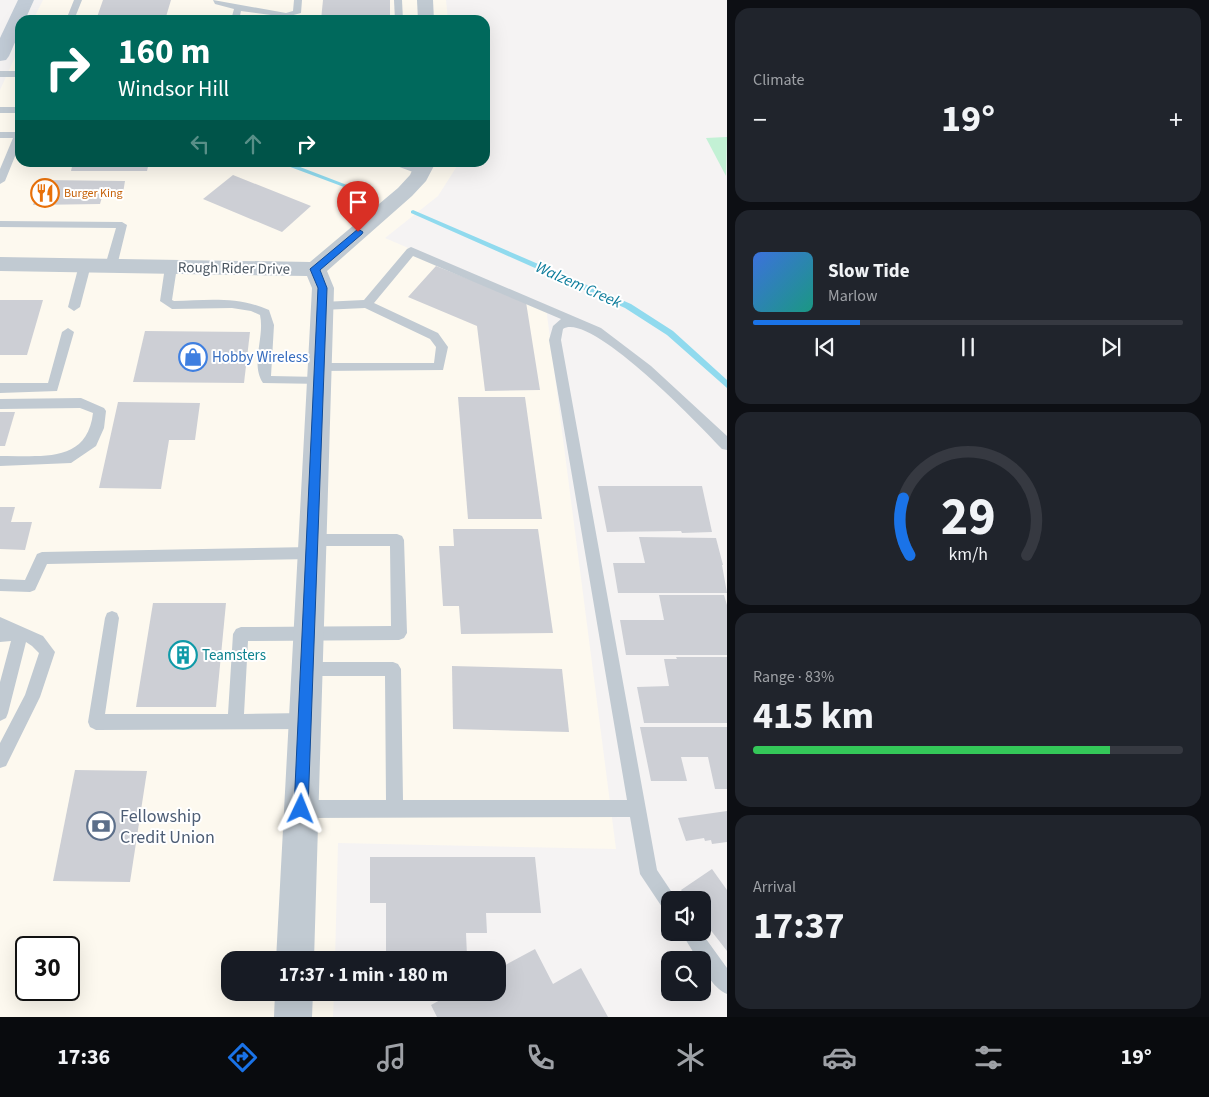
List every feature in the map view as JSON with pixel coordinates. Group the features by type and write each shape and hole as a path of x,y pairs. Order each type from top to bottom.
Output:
{"main road":[{"path":"21,15 26,0"},
{"path":"0,56 15,32"}],"street":[{"path":"425,0 426,15"},
{"path":"295,951 322,306 322,288 315,269 405,192 424,168"},
{"name":"Rough Rider Drive","path":"0,264 315,269"},
{"path":"293,1017 294,1001"}],"lane":[{"path":"72,15 78,0"},
{"path":"217,0 218,2 238,8 280,15"},
{"path":"290,15 297,13 298,0"},
{"path":"398,0 399,15"},
{"path":"236,15 238,8"},
{"path":"0,74 15,74"},
{"path":"0,110 15,110"},
{"path":"0,135 15,135"},
{"path":"0,181 3,168 15,143"},
{"path":"0,224 122,225 111,266"},
{"path":"367,304 411,251 589,325 639,360 726,445"},
{"path":"74,307 85,265"},
{"path":"171,267 166,301 172,305 237,304 254,307 265,313 268,324 262,374 267,380 319,374 439,367 442,347 434,336 367,304 322,306"},
{"path":"576,321 563,322 557,328 555,340 649,874 661,891"},
{"path":"0,388 53,388 68,332"},
{"path":"0,404 81,403 100,411 98,428 91,442 66,460 0,461"},
{"path":"0,585 30,586 42,558 312,547 397,540 399,633 241,634 236,722"},
{"path":"112,618 96,722 305,721"},
{"path":"0,624 20,634"},
{"path":"0,713 20,634"},
{"path":"0,635 29,635 42,642 47,652 32,697 0,760"},
{"path":"307,669 393,669 395,808"},
{"path":"301,809 637,808"},
{"path":"696,941 726,985"}],"shaded area":[{"path":"43,0 446,0 448,15 36,15"},
{"path":"15,57 15,167 456,167 438,196 385,238 546,307 616,849 338,843 335,951 221,951 221,1001 334,1001 333,1017 0,1017 0,90"}],"green space":[{"path":"727,137 726,176 706,138"}],"building":[{"path":"103,0 171,0 166,15 98,15"},
{"path":"323,0 390,0 390,15 322,15"},
{"path":"72,167 148,167 147,171 71,171"},
{"path":"233,175 311,206 282,232 203,199"},
{"path":"41,180 125,181 123,193 103,193 100,204 33,205"},
{"path":"436,266 526,302 540,390 485,391 477,326 408,297"},
{"path":"0,300 43,300 27,355 0,355"},
{"name":"Hobby Wireless","path":"145,331 250,332 244,383 133,382"},
{"path":"458,397 525,397 542,519 468,519"},
{"path":"118,402 200,403 195,440 169,440 161,489 99,488"},
{"path":"0,412 15,412 5,446 0,446"},
{"path":"598,486 702,486 712,532 607,532"},
{"path":"0,507 15,507 11,522 32,522 25,550 0,549"},
{"path":"453,529 538,529 553,633 461,634 459,606 443,606 439,546 454,546"},
{"path":"639,537 716,538 723,565 727,593 618,593 613,563 645,563"},
{"path":"659,595 724,595 727,605 727,655 626,655 620,620 664,620"},
{"name":"Teamsters","path":"153,603 226,603 216,707 136,707"},
{"path":"676,657 727,657 727,723 644,723 637,687 669,686 664,659 677,659"},
{"path":"452,666 562,669 569,732 453,729"},
{"path":"640,727 727,727 727,789 715,789 708,757 681,757 687,781 651,781"},
{"name":"Fellowship Credit Union","path":"75,770 147,771 130,882 53,881"},
{"path":"727,811 727,842 712,844 711,840 705,841 704,838 686,841 678,818"},
{"path":"370,857 535,857 541,913 486,913 487,933 466,933 467,951 386,951 386,903 370,903"},
{"path":"712,869 727,890 727,951 711,931 711,891 681,890"},
{"path":"535,949 553,984 581,968 608,1017 437,1017 431,1005 438,1001 506,1001 506,965"}],"waterway":[{"name":"Walzem Creek","path":"294,167 370,195"},
{"name":"Walzem Creek","path":"413,212 628,306 670,333 727,385"}],"place":[{"name":"Burger King","path":"45,193"},
{"name":"Hobby Wireless","path":"193,357"},
{"name":"Teamsters","path":"183,655"},
{"name":"Fellowship Credit Union","path":"101,826"}],"route":[{"path":"301,809 322,288 315,269 358,232"}]}
